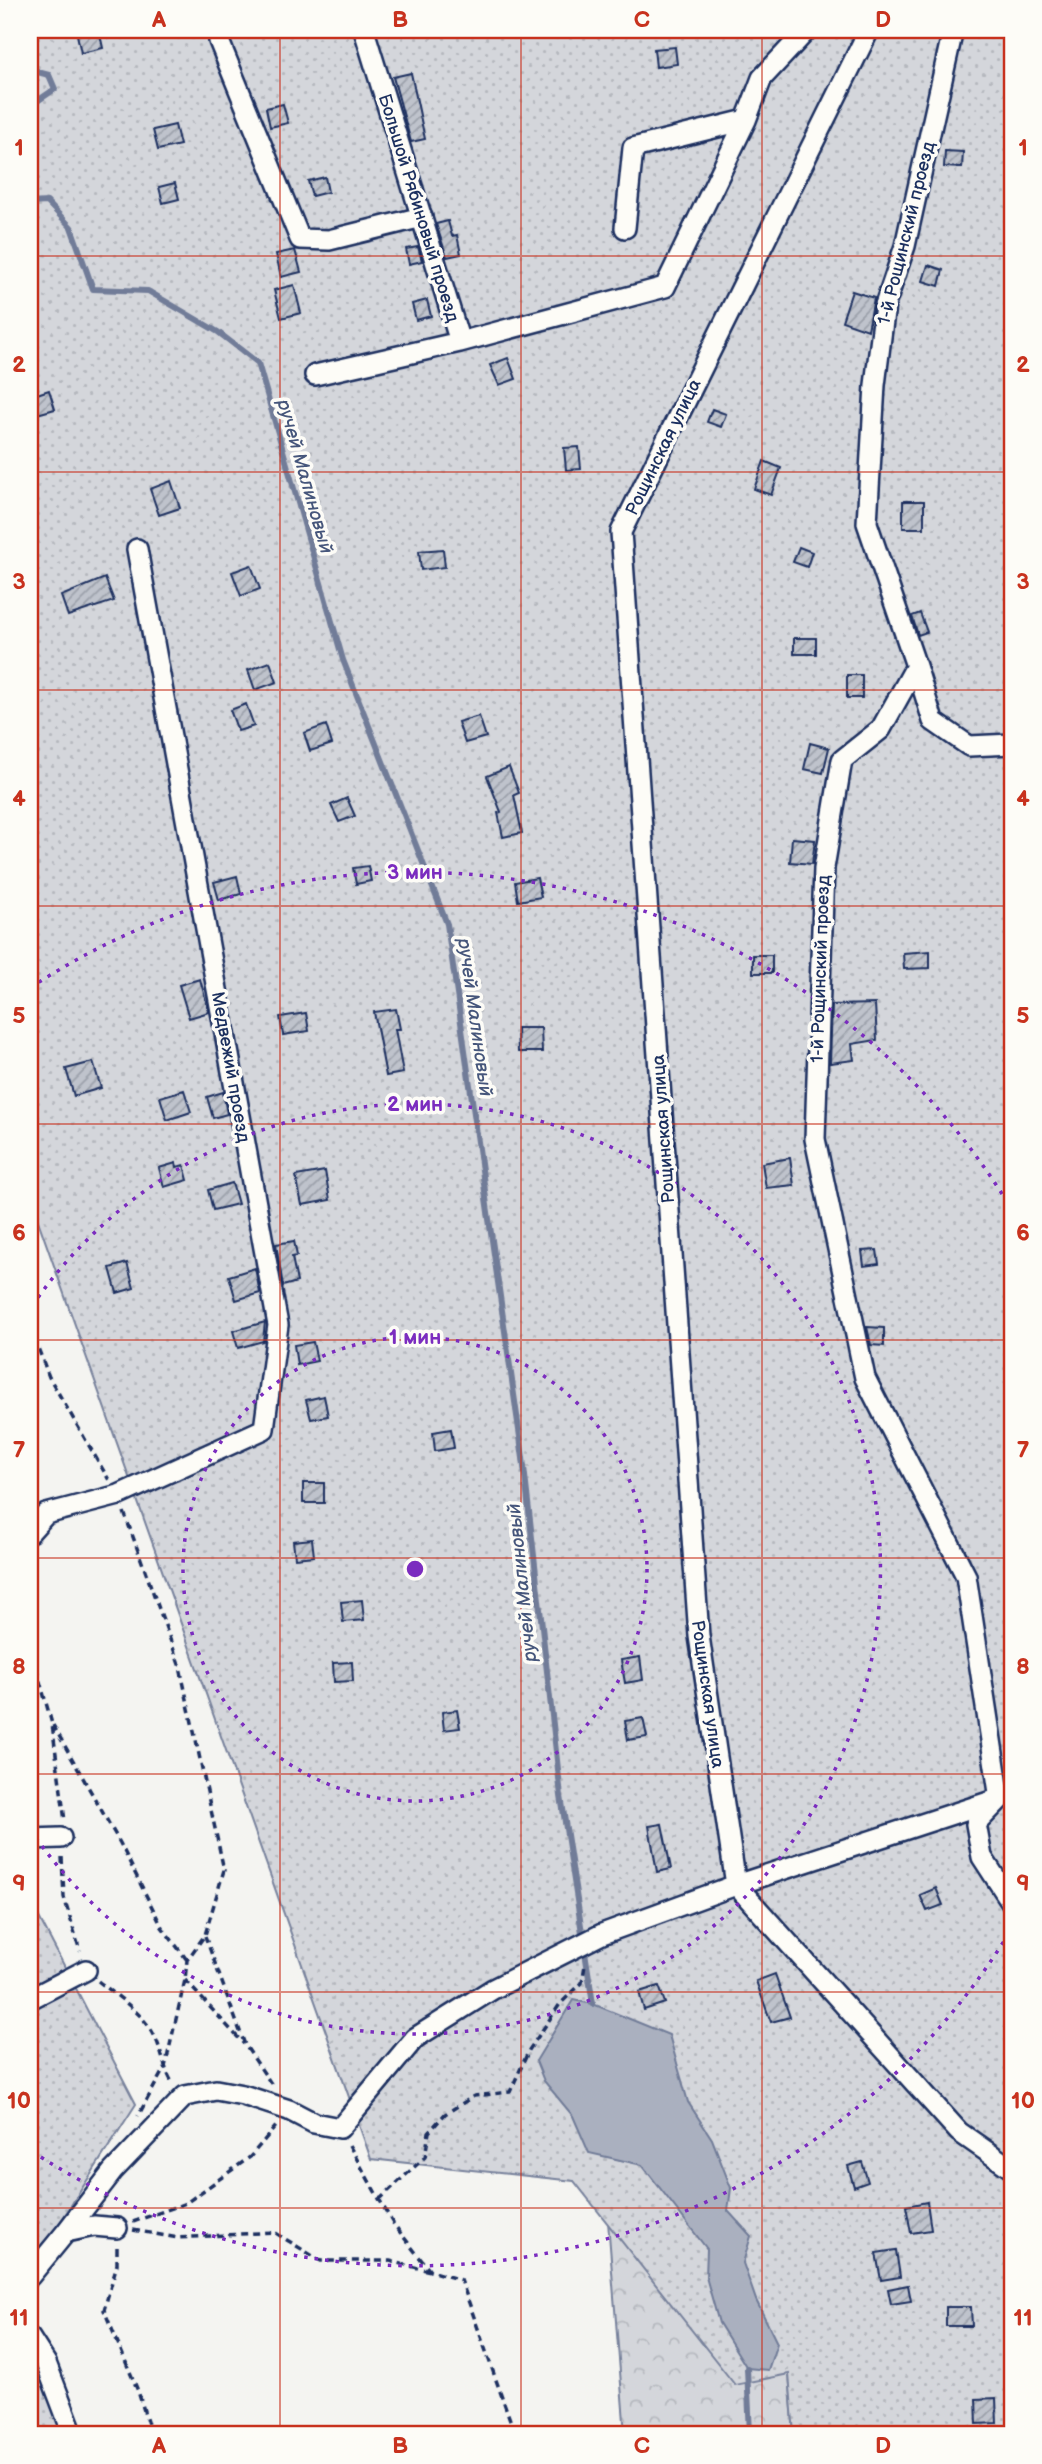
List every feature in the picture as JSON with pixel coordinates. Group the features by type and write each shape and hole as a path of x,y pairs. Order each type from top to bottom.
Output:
{"lane":[{"name":"Большой Рябиновый проезд","path":"363,30 460,342 665,287 746,120 762,78 807,30"},
{"name":"Рощинская улица","path":"736,1885 699,1636 621,532 869,30"},
{"name":"1-й Рощинский проезд","path":"953,30 905,246 885,305 875,386 867,523 916,667 881,729 842,761 824,868 814,1139 865,1378 967,1576 1006,1798"},
{"path":"219,41 300,239 329,240 422,216"},
{"path":"625,228 633,148 746,120"},
{"path":"315,375 460,342"},
{"name":"Медвежий проезд","path":"119,1495 264,1429 278,1325 137,549"},
{"path":"916,667 933,721 969,746 1012,744"},
{"path":"30,1532 38,1514 119,1495"},
{"path":"30,2276 113,2171 185,2096 216,2090 243,2095 289,2110 314,2123 340,2128 415,2038 471,2003 602,1934 736,1885 1006,1798"},
{"path":"1006,1798 976,1824 982,1857 1012,1903"},
{"path":"30,1839 61,1838"},
{"path":"736,1885 959,2132 1012,2169"},
{"path":"30,1999 86,1970"},
{"path":"66,2232 94,2226 117,2228"},
{"path":"30,2338 46,2363 72,2434"}],"path":[{"path":"30,1327 48,1377 119,1495 180,1667 224,1870 205,1935 187,1960 185,1980 164,2067 136,2118"},
{"path":"30,1646 52,1724 66,1816 61,1838 64,1897 86,1970 137,2014 154,2035 171,2081 185,2096"},
{"path":"52,1724 120,1843 162,1927 187,1960"},
{"path":"205,1935 245,2045"},
{"path":"379,2200 425,2157 429,2132 444,2114 474,2096 510,2092 534,2042 560,2004 582,1983 586,1962"},
{"path":"117,2228 186,2203 250,2157 289,2110 245,2045 185,1980"},
{"path":"340,2128 392,2222 430,2271"},
{"path":"117,2228 178,2238 274,2232 321,2261 390,2262 461,2280 515,2434"},
{"path":"117,2228 117,2264 104,2310 138,2391 151,2434"}],"green space":[{"path":"30,30 1012,30 1012,2434 794,2434 789,2374 735,2385 574,2181 371,2159 30,1198"},
{"path":"30,1900 136,2104 52,2235 30,2256"},
{"path":"607,2209 789,2374 794,2434 625,2434"},
{"path":"30,2352 42,2372 65,2434 30,2434"}],"water":[{"path":"573,2000 593,2004 669,2035 688,2102 712,2139 731,2188 728,2211 751,2236 743,2263 756,2300 777,2343 768,2370 747,2368 719,2323 706,2277 707,2249 642,2165 589,2153 573,2116 544,2081 536,2061"}],"building":[{"path":"76,30 99,30 103,48 81,53"},
{"path":"675,47 677,64 656,67 654,49"},
{"path":"411,73 425,139 411,142 393,77"},
{"path":"283,104 288,123 270,127 266,108"},
{"path":"175,125 180,145 158,150 153,130"},
{"path":"945,151 963,152 962,168 944,167"},
{"path":"325,177 328,192 312,196 308,181"},
{"path":"175,183 179,199 163,203 159,187"},
{"path":"448,221 452,236 457,235 461,254 447,257 436,224"},
{"path":"418,247 422,261 409,264 406,249"},
{"path":"295,250 301,272 281,277 276,254"},
{"path":"928,265 943,270 939,286 923,281"},
{"path":"294,285 301,313 281,318 274,290"},
{"path":"852,291 874,298 868,330 842,321"},
{"path":"427,300 431,316 416,320 412,304"},
{"path":"508,358 516,379 499,385 490,365"},
{"path":"49,390 55,409 37,414 31,396"},
{"path":"712,409 726,414 721,427 707,422"},
{"path":"579,447 581,469 566,470 564,448"},
{"path":"764,461 781,468 771,495 754,489"},
{"path":"171,481 180,508 159,515 150,489"},
{"path":"903,501 924,501 924,528 903,528"},
{"path":"799,547 812,552 807,567 793,562"},
{"path":"443,549 445,567 421,570 419,551"},
{"path":"251,565 260,589 241,596 232,572"},
{"path":"105,578 114,601 68,616 61,596"},
{"path":"920,613 927,632 918,635 912,616"},
{"path":"794,638 816,638 816,654 794,654"},
{"path":"270,662 277,682 255,690 248,670"},
{"path":"847,675 862,675 862,698 847,698"},
{"path":"246,704 254,726 238,731 230,710"},
{"path":"479,716 486,737 465,743 458,722"},
{"path":"326,725 332,744 310,751 304,733"},
{"path":"810,743 829,748 823,773 804,769"},
{"path":"509,767 519,793 514,795 522,833 503,837 498,813 501,812 487,776"},
{"path":"347,798 355,816 339,822 331,805"},
{"path":"792,838 815,840 812,864 790,862"},
{"path":"368,866 371,881 356,884 353,868"},
{"path":"237,876 241,894 219,900 214,882"},
{"path":"537,878 541,897 518,901 515,882"},
{"path":"930,951 930,968 904,969 903,953"},
{"path":"753,955 772,955 772,973 753,973"},
{"path":"200,979 209,1012 189,1018 179,985"},
{"path":"875,1004 877,1040 852,1044 854,1060 830,1063 832,1005"},
{"path":"396,1009 400,1029 395,1029 403,1073 386,1076 374,1012"},
{"path":"306,1013 309,1031 283,1035 280,1017"},
{"path":"517,1028 541,1028 542,1052 518,1052"},
{"path":"93,1062 101,1088 74,1096 66,1069"},
{"path":"184,1090 191,1112 167,1120 160,1097"},
{"path":"223,1092 227,1114 213,1118 207,1097"},
{"path":"790,1158 794,1185 766,1188 762,1163"},
{"path":"176,1163 177,1167 184,1165 188,1180 164,1187 159,1168"},
{"path":"325,1171 330,1200 302,1205 296,1176"},
{"path":"232,1183 238,1204 213,1210 208,1190"},
{"path":"294,1241 297,1256 292,1257 297,1282 283,1286 276,1244"},
{"path":"877,1250 879,1264 864,1266 862,1251"},
{"path":"127,1263 134,1288 117,1293 110,1268"},
{"path":"255,1268 260,1293 236,1300 229,1276"},
{"path":"265,1322 263,1341 238,1348 233,1331"},
{"path":"867,1327 884,1328 884,1346 871,1345"},
{"path":"313,1342 317,1361 297,1365 294,1345"},
{"path":"324,1396 328,1416 311,1419 306,1400"},
{"path":"451,1429 454,1448 435,1451 433,1432"},
{"path":"303,1483 324,1483 324,1503 303,1503"},
{"path":"312,1539 314,1556 295,1558 293,1541"},
{"path":"362,1600 364,1620 343,1622 341,1602"},
{"path":"640,1657 643,1680 625,1683 621,1660"},
{"path":"352,1662 353,1681 334,1682 333,1663"},
{"path":"457,1710 460,1728 444,1730 442,1712"},
{"path":"643,1718 647,1737 628,1740 625,1721"},
{"path":"662,1824 671,1869 657,1872 649,1826"},
{"path":"936,1888 943,1905 927,1911 920,1895"},
{"path":"775,1974 790,2017 771,2022 756,1981"},
{"path":"659,1986 665,2003 644,2010 639,1992"},
{"path":"862,2162 868,2182 854,2187 848,2166"},
{"path":"927,2202 931,2230 911,2233 906,2206"},
{"path":"896,2250 900,2277 881,2280 876,2253"},
{"path":"908,2285 911,2301 891,2304 888,2289"},
{"path":"946,2307 971,2307 972,2326 946,2326"},
{"path":"996,2398 997,2423 977,2424 976,2399"}],"waterway":[{"name":"ручей Малиновый","path":"30,70 49,75 55,89 30,106"},
{"name":"ручей Малиновый","path":"30,203 47,202 71,227 93,289 148,291 218,332 258,363 343,660 447,924 523,1458 561,1796 593,2004"},
{"path":"747,2368 750,2434"}]}
